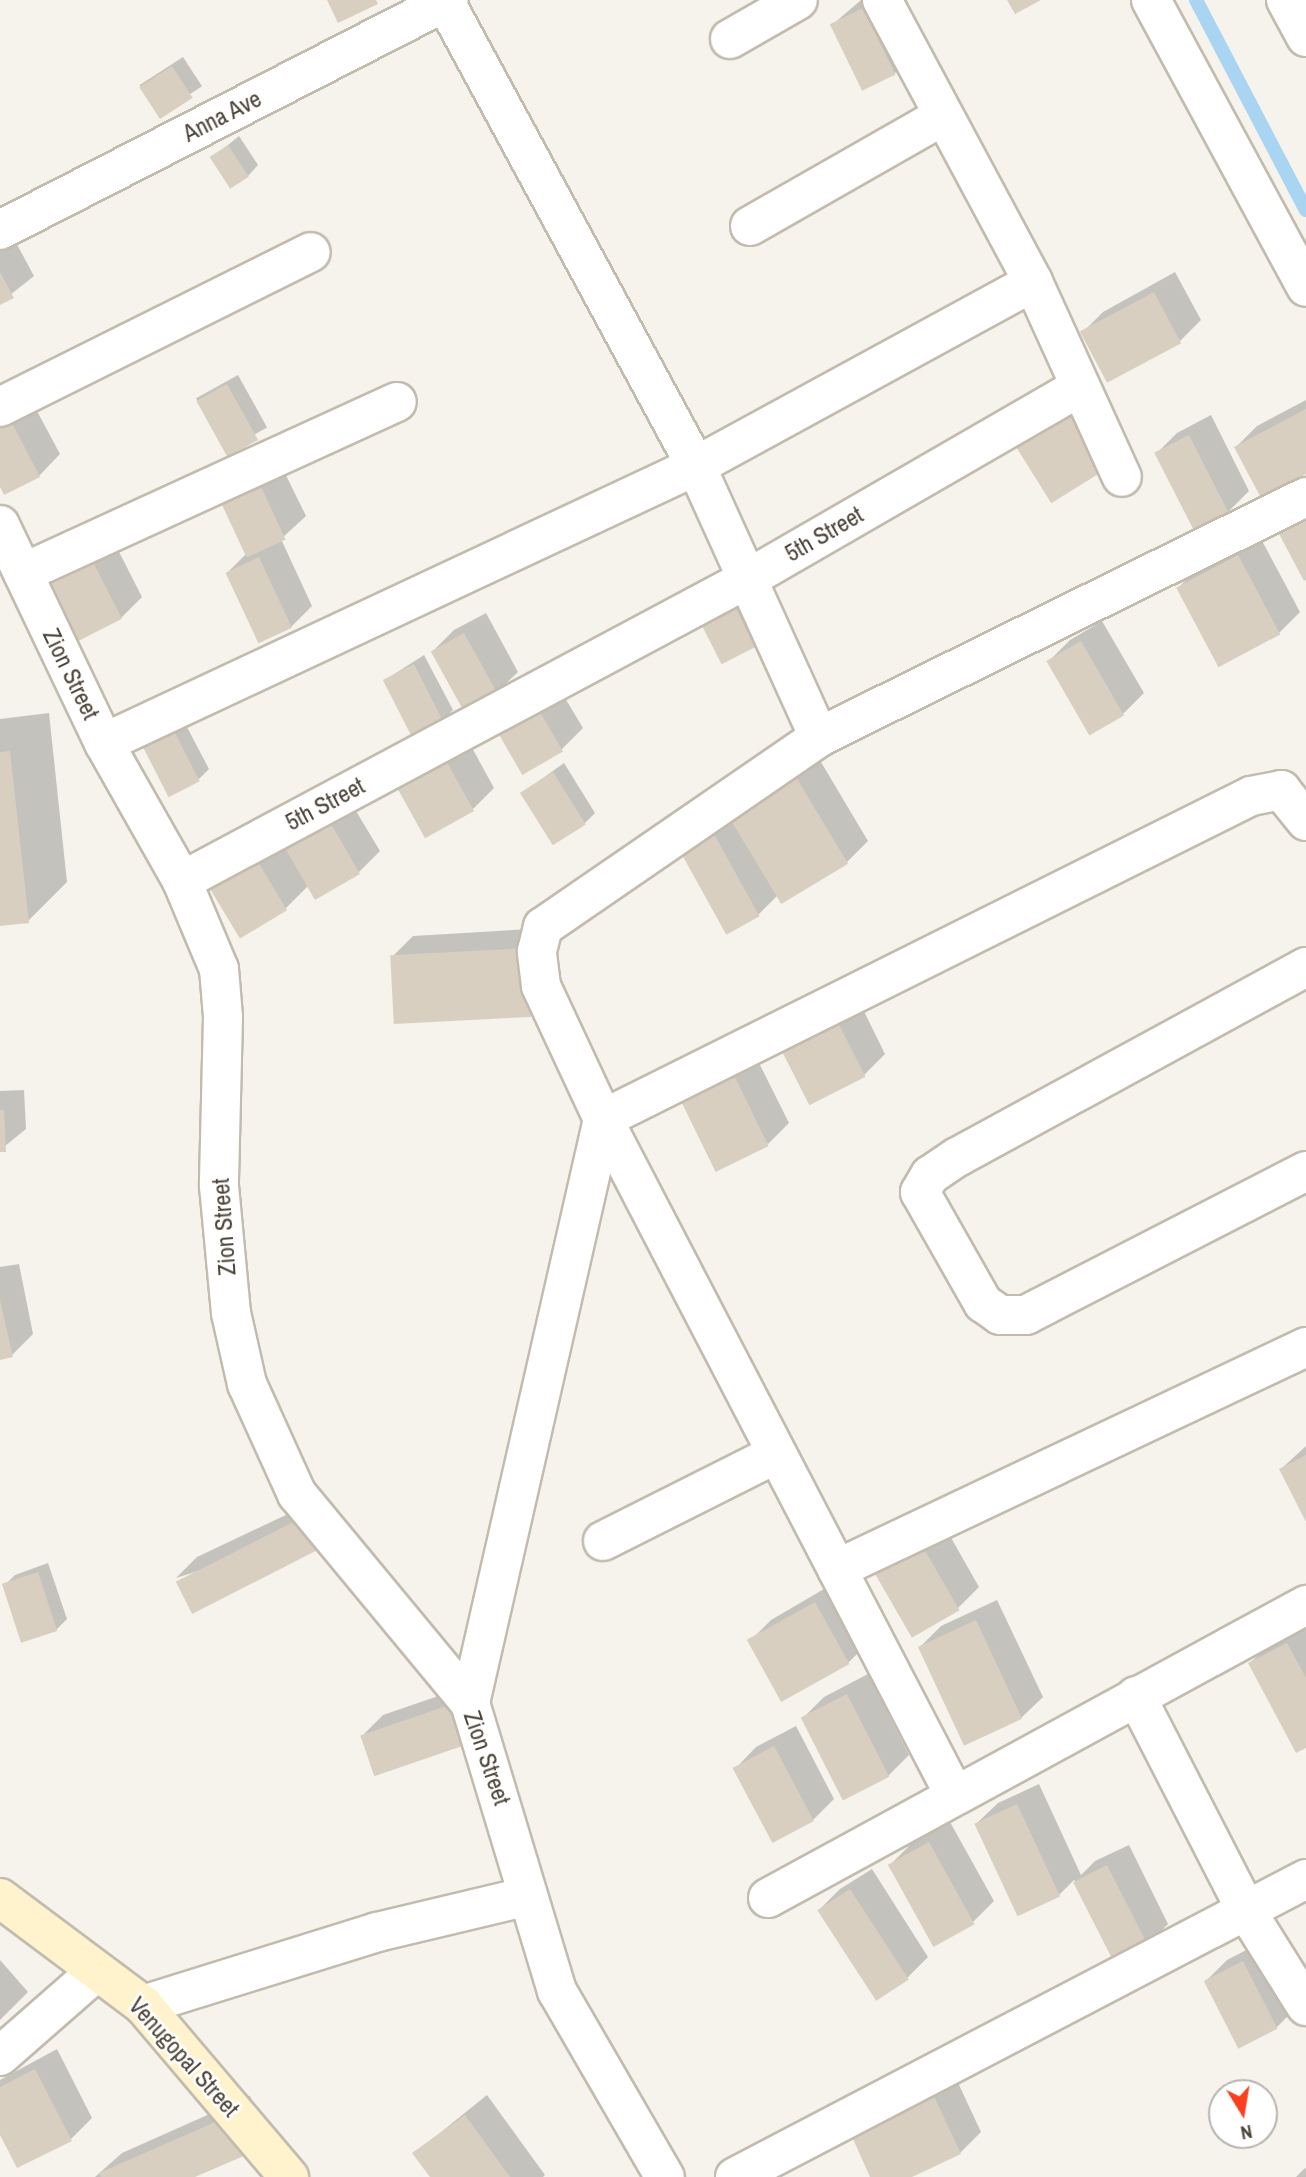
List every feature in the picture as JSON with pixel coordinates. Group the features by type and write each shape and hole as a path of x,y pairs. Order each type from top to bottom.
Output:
{"main road":[{"name":"Venugopal Street","path":"0,1898 143,2005 289,2177"}],"street":[{"path":"730,39 798,0"},
{"path":"882,0 941,117 1033,282 1122,477"},
{"path":"1151,0 1306,287"},
{"path":"1286,0 1306,37"},
{"path":"446,1 696,466 819,737"},
{"name":"Anna Ave","path":"0,230 446,1"},
{"path":"750,226 941,117"},
{"path":"0,407 312,252"},
{"path":"104,743 696,466 1033,282"},
{"name":"5th Street","path":"182,881 749,578 1080,387"},
{"path":"23,573 397,402"},
{"path":"954,1794 603,1119 541,986 537,951 543,927 819,737 1306,497"},
{"name":"Zion Street","path":"0,525 104,743 182,881 219,969 223,1017 219,1186 231,1313 247,1384 297,1494 470,1703 556,1991 665,2177"},
{"path":"603,1119 1251,796 1281,790 1306,821"},
{"path":"1306,967 957,1157 930,1175 920,1192 983,1303 1000,1315 1027,1315 1306,1171"},
{"path":"470,1703 603,1119"},
{"path":"837,1569 1306,1347"},
{"path":"603,1541 776,1454"},
{"path":"768,1898 954,1794 1306,1605"},
{"path":"1136,1696 1247,1912 1306,2006"},
{"path":"734,2177 1306,1879"},
{"path":"143,2005 377,1932 528,1896"},
{"path":"0,2056 97,1971"}],"building":[{"path":"327,0 376,0 378,4 338,23"},
{"path":"1007,0 1041,0 1015,14"},
{"path":"863,8 895,75 862,91 830,24"},
{"path":"172,66 193,98 160,119 139,87"},
{"path":"228,145 249,177 230,189 210,157"},
{"path":"0,272 14,298 0,305"},
{"path":"1154,292 1181,343 1107,383 1080,331"},
{"path":"227,384 258,440 227,457 196,401"},
{"path":"1066,408 1105,470 1051,503 1013,441"},
{"path":"1306,409 1306,474 1261,498 1234,447"},
{"path":"9,417 40,477 4,495 0,487 0,422"},
{"path":"1189,435 1229,513 1194,531 1154,453"},
{"path":"256,476 286,539 247,558 217,494"},
{"path":"1306,514 1306,580 1304,581 1277,530"},
{"path":"1238,555 1280,634 1218,667 1176,588"},
{"path":"259,557 292,628 258,643 225,573"},
{"path":"92,560 122,619 78,641 48,582"},
{"path":"730,597 755,647 722,664 696,614"},
{"path":"464,633 498,694 465,713 431,651"},
{"path":"1081,641 1124,715 1089,735 1046,661"},
{"path":"414,664 444,722 412,738 383,680"},
{"path":"535,703 563,751 522,775 494,726"},
{"path":"168,719 200,781 169,797 137,735"},
{"path":"10,751 29,923 0,926 0,752"},
{"path":"443,755 474,811 425,838 394,782"},
{"path":"553,772 586,825 553,845 520,793"},
{"path":"793,772 848,864 781,904 726,812"},
{"path":"326,815 360,874 315,900 281,841"},
{"path":"714,834 760,916 726,935 681,852"},
{"path":"252,852 287,910 240,939 205,880"},
{"path":"527,948 531,1017 394,1024 390,955"},
{"path":"831,1009 866,1077 809,1105 775,1038"},
{"path":"730,1067 769,1146 716,1172 677,1093"},
{"path":"0,1110 4,1110 6,1152 0,1152"},
{"path":"0,1300 13,1357 0,1360"},
{"path":"1306,1455 1306,1522 1279,1469"},
{"path":"305,1516 321,1548 192,1614 176,1582"},
{"path":"919,1540 960,1610 912,1638 871,1568"},
{"path":"38,1572 57,1631 21,1643 2,1584"},
{"path":"815,1602 849,1664 781,1702 747,1640"},
{"path":"976,1620 1022,1719 964,1746 918,1647"},
{"path":"1287,1643 1306,1678 1306,1748 1296,1753 1248,1663"},
{"path":"847,1694 889,1777 843,1800 801,1718"},
{"path":"452,1704 466,1745 374,1776 360,1736"},
{"path":"774,1746 814,1821 772,1843 733,1768"},
{"path":"1017,1804 1060,1896 1018,1916 974,1824"},
{"path":"929,1842 975,1924 933,1947 888,1865"},
{"path":"1107,1865 1149,1947 1115,1964 1073,1882"},
{"path":"850,1889 909,1980 876,2001 817,1910"},
{"path":"1243,1961 1278,2029 1238,2049 1204,1981"},
{"path":"35,2069 72,2141 17,2168 0,2135 0,2087"},
{"path":"932,2092 961,2154 912,2177 870,2177 849,2130"},
{"path":"465,2115 510,2177 430,2177 412,2153"},
{"path":"229,2116 246,2155 195,2177 101,2177 99,2173"}],"waterway":[{"path":"1196,0 1306,210"}]}
